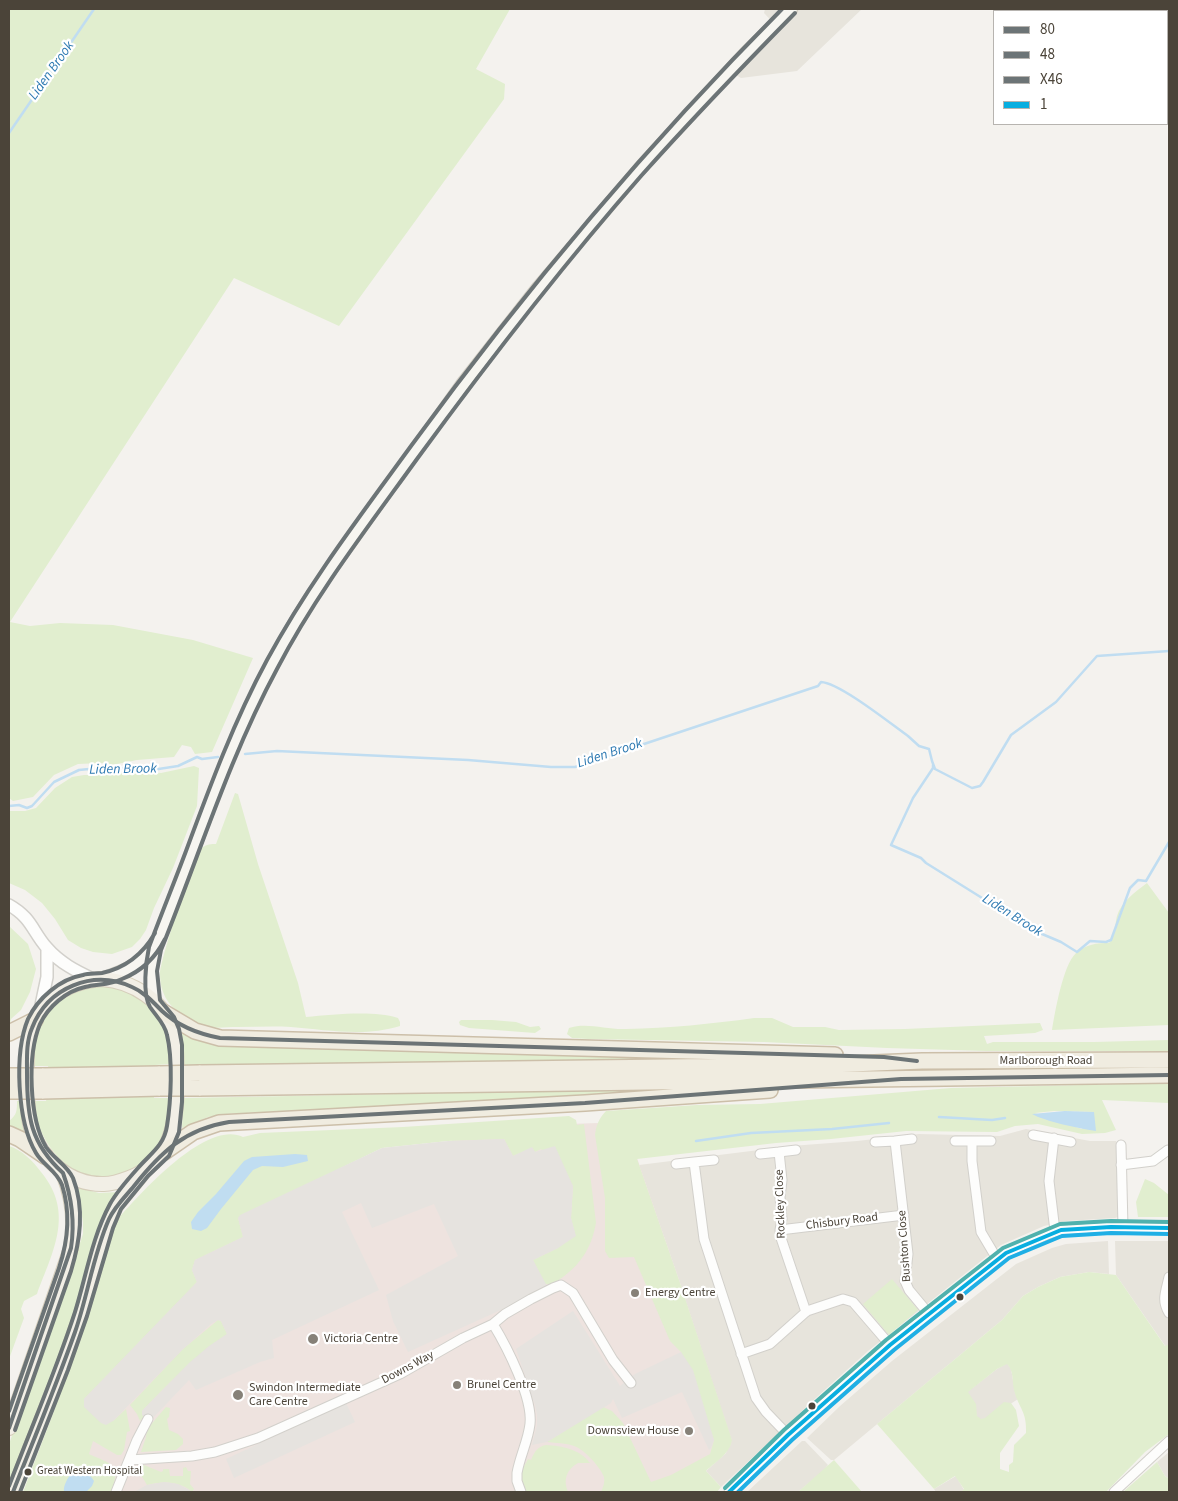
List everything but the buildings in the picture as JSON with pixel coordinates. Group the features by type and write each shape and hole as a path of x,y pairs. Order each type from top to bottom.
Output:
{"highway":[{"path":"158,1007 195,1031 220,1038 875,1057 922,1061"},
{"path":"9,1033 37,1016"},
{"name":"Marlborough Road","path":"922,1061 1169,1060"},
{"path":"199,1081 922,1061"},
{"name":"Marlborough Road","path":"901,1079 1169,1075"},
{"path":"9,1076 42,1083"},
{"path":"164,1152 193,1132 218,1123 585,1103 901,1079"},
{"path":"9,1091 42,1083 160,1081 901,1079"},
{"path":"9,1134 20,1138 45,1156"}],"main road":[{"path":"158,1007 151,976 155,948 240,729 270,667 309,600 462,385 539,287 643,165 748,51 791,9"},
{"path":"143,1172 121,1181 105,1184 88,1182 63,1173 45,1156 32,1128 28,1101 28,1044 37,1016 61,990 73,984 97,979 135,966 155,948"},
{"path":"13,1492 78,1323 107,1226 116,1206 143,1172 164,1152 175,1120 176,1066 174,1038 170,1025 158,1007 133,987 116,980 97,979"},
{"path":"9,1428 71,1248 74,1231 73,1210 71,1195 63,1173"}],"street":[{"path":"9,905 28,918 47,948 67,966 97,979"},
{"path":"37,1016 48,975 47,948"},
{"path":"1033,1135 1071,1142"},
{"path":"1054,1138 1049,1181 1055,1232"},
{"path":"875,1142 912,1139"},
{"name":"Bushton Close","path":"895,1141 908,1254 905,1277 906,1285 929,1314"},
{"path":"955,1141 992,1141"},
{"path":"972,1142 972,1161 981,1232 997,1259"},
{"path":"1121,1145 1123,1227"},
{"name":"Rockley Close","path":"760,1154 796,1150"},
{"path":"1121,1165 1153,1161 1168,1150"},
{"name":"Rockley Close","path":"779,1152 782,1180 780,1197 781,1238 806,1312"},
{"path":"676,1164 714,1160"},
{"path":"694,1162 704,1239 741,1354 760,1405 788,1435"},
{"name":"Chisbury Road","path":"780,1230 904,1215"},
{"path":"729,1492 788,1435 890,1344 997,1259 1014,1249 1055,1232 1082,1228 1169,1228"},
{"path":"1169,1278 1164,1296 1169,1313"},
{"name":"Downs Way","path":"130,1460 192,1456 243,1444 381,1383 463,1338 493,1324 505,1314 553,1288 561,1286 573,1293 613,1360 630,1383"},
{"path":"741,1354 770,1344 806,1312 840,1300 853,1302 890,1344"},
{"path":"493,1324 511,1359 529,1406 530,1427 517,1473 517,1481 521,1492"},
{"path":"116,1492 137,1440 148,1419"},
{"path":"1114,1492 1169,1441"}],"shaded area":[{"path":"765,9 862,9 797,71 741,78 736,75 779,29 764,13"},
{"name":"Great Western Hospital","path":"598,1123 626,1126 732,1440 731,1445 675,1492 26,1492 117,1234 505,1126"},
{"path":"1026,1129 1090,1141 1116,1141 1118,1217 1066,1221 1044,1226 1001,1245 868,1351 721,1487 706,1471 726,1453 731,1440 639,1165 791,1146 919,1134 1000,1136"},
{"path":"504,1139 513,1156 532,1147 535,1152 555,1146 573,1186 571,1218 576,1236 558,1248 533,1260 547,1286 523,1300 408,1352 393,1321 386,1295 458,1256 434,1204 372,1228 361,1203 342,1212 379,1290 272,1340 274,1358 260,1362 196,1390 189,1380 151,1420 142,1415 142,1411 189,1363 227,1334 221,1321 218,1320 211,1324 183,1349 113,1421 106,1425 101,1423 84,1407 84,1399 197,1282 192,1270 195,1260 243,1237 238,1218 240,1215 382,1148 448,1141"},
{"path":"1108,1241 1109,1274 1089,1272 1060,1277 1023,1296 1002,1320 834,1460 831,1460 807,1438 840,1406 892,1361 1016,1264 1066,1244"},
{"path":"1115,1241 1169,1241 1169,1344 1166,1347 1116,1275"},
{"path":"573,1311 620,1386 635,1374 681,1352 693,1370 714,1440 709,1450 682,1392 622,1418 613,1399 611,1403 547,1442 532,1445 537,1425 537,1415 516,1349"},
{"path":"1007,1363 1011,1369 1018,1399 980,1424 967,1392"},
{"path":"346,1403 355,1422 234,1478 226,1459"},
{"path":"802,1441 805,1441 828,1465 823,1471 798,1492 747,1492"},
{"path":"1169,1452 1169,1479 1165,1476 1157,1462"},
{"path":"956,1476 964,1490 961,1492 936,1492 934,1489"},
{"path":"164,1482 178,1484 193,1492 134,1492 147,1485"}],"green space":[{"path":"9,9 510,9 476,69 505,84 504,99 339,326 234,278 10,622 30,626 60,623 113,625 193,640 253,658 212,752 195,754 191,747 182,745 174,757 137,760 112,765 102,763 78,764 54,775 33,797 13,801 9,798"},
{"path":"1169,9 1169,96 1168,10 1038,10"},
{"path":"194,766 199,768 197,806 146,930 132,947 112,954 93,952 81,948 68,940 42,903 25,890 9,883 9,811 25,811 36,808 55,788 72,777 110,775 133,770 161,773"},
{"path":"235,793 238,794 258,864 298,983 306,1017 376,1014 398,1018 400,1026 360,1032 284,1027 211,1027 203,1026 183,1016 167,1000 160,981 161,965 178,909 198,855 202,848 209,844 216,844"},
{"path":"1147,883 1169,913 1169,1025 1052,1030 1060,989 1071,959 1076,953 1088,946 1109,943 1112,939 1117,916 1122,906"},
{"path":"9,926 28,944 36,969 30,992 21,1010 11,1019 9,1025"},
{"path":"89,986 115,986 145,1000 162,1019 169,1041 170,1064 155,1065 155,1069 49,1071 48,1066 33,1066 36,1037 40,1025 46,1016 63,999"},
{"path":"772,1018 793,1027 825,1027 839,1030 1040,1023 1043,1030 1035,1033 984,1036 987,1044 993,1042 1169,1040 1169,1051 986,1051 764,1042 588,1039 572,1038 567,1034 569,1028 576,1026 619,1029 642,1028"},
{"path":"461,1020 516,1022 530,1027 539,1026 541,1029 535,1033 469,1028 460,1025 459,1022"},
{"path":"181,1030 199,1040 221,1045 717,1059 183,1065"},
{"path":"1169,1083 1169,1103 1102,1100 1116,1130 1105,1133 1082,1134 1038,1124 1015,1126 997,1132 906,1131 776,1143 637,1159 732,1440 725,1454 706,1471 721,1487 717,1492 601,1492 604,1477 592,1459 571,1445 547,1442 603,1407 612,1411 623,1423 651,1482 671,1475 710,1454 714,1440 681,1352 670,1341 634,1257 609,1258 605,1251 605,1198 595,1135 598,1122 606,1111 697,1105 760,1104 951,1088","holes":["1054,1111 1094,1112 1082,1129 1035,1113"]},
{"path":"666,1089 666,1092 226,1114 208,1117 182,1128 183,1098"},
{"path":"154,1094 154,1098 170,1098 170,1122 162,1141 147,1159 127,1172 112,1177 82,1174 69,1167 57,1156 47,1143 38,1124 33,1101 46,1101 47,1096"},
{"path":"17,1101 22,1101 24,1133 9,1127 9,1121 16,1112"},
{"path":"569,1116 576,1120 577,1125 584,1124 596,1223 589,1247 576,1266 563,1277 552,1283 545,1284 533,1260 558,1248 575,1234 571,1218 573,1186 541,1149 535,1152 532,1148 513,1156 504,1139 448,1141 382,1148 238,1218 243,1237 195,1260 192,1270 197,1282 84,1399 113,1421 126,1409 130,1431 127,1432 124,1450 121,1455 117,1455 93,1441 89,1454 113,1466 115,1475 111,1492 23,1492 54,1411 117,1220 174,1162 211,1139 228,1134 243,1137 260,1133 403,1127"},
{"path":"9,1146 27,1156 41,1172 51,1187 57,1202 59,1217 58,1232 49,1263 37,1294 24,1301 21,1309 24,1318 9,1359"},
{"path":"1145,1179 1154,1183 1169,1195 1169,1217 1138,1217 1136,1202"},
{"path":"78,1189 99,1193 119,1192 101,1224 68,1339 9,1489 9,1444 83,1234"},
{"path":"1089,1272 1116,1275 1165,1346 1169,1344 1169,1434 1145,1452 1106,1492 961,1492 964,1489 955,1476 934,1489 877,1424 1002,1320 1023,1296 1060,1277","holes":["1007,1364 1012,1373 1014,1390 1024,1415 1026,1426 1026,1433 1014,1445 1013,1462 1009,1465 1009,1472 1000,1469 1000,1453 1019,1426 1016,1410 1011,1403 1004,1402 985,1418 981,1419 977,1416 976,1404 968,1392 997,1369"]},
{"path":"892,1279 918,1310 889,1335 863,1304"},
{"path":"218,1320 221,1321 227,1334 204,1351 172,1380 142,1411 144,1416 140,1421 130,1405 183,1349"},
{"path":"166,1407 170,1408 167,1419 169,1430 178,1434 183,1439 183,1444 176,1450 141,1452 147,1429"},
{"path":"546,1445 564,1447 576,1451 590,1463 578,1463 568,1472 566,1483 568,1492 525,1492 521,1482 523,1468 528,1459 531,1460 540,1447"},
{"path":"834,1460 862,1492 798,1492"},
{"path":"1157,1462 1165,1476 1169,1479 1169,1492 1123,1492"},
{"path":"144,1465 161,1472 163,1469 169,1469 170,1476 183,1476 183,1468 186,1467 188,1471 191,1471 190,1484 194,1489 192,1492 187,1488 171,1483 147,1485 138,1470 134,1469"}],"water":[{"path":"1065,1111 1094,1112 1096,1131 1072,1127 1032,1114"},
{"path":"307,1155 308,1161 283,1167 262,1166 253,1170 207,1228 201,1231 192,1229 191,1222 198,1212 244,1161 252,1157"},
{"path":"80,1471 89,1474 94,1481 92,1486 86,1492 64,1492 67,1479 72,1472"}],"waterway":[{"name":"Liden Brook","path":"9,133 94,9"},
{"name":"Liden Brook","path":"245,754 277,751 575,767 818,686 821,682 852,696 919,746 929,749 935,769 972,788 980,786 983,782 1011,735 1056,702 1097,656 1169,651"},
{"name":"Liden Brook","path":"9,806 19,805 27,808 32,806 54,782 79,770 89,769 99,773 129,767 152,770 178,766 197,757 202,759 218,757"},
{"name":"Liden Brook","path":"933,765 933,768 913,798 891,845 921,858 926,863 1035,931 1061,942 1077,952 1090,941 1106,942 1111,940 1130,888 1138,880 1146,881 1169,842"},
{"path":"939,1117 992,1120 1005,1118"},
{"path":"696,1141 751,1133 832,1129 889,1123"}],"transit line":[{"name":"X46","path":"9,1486 68,1334 98,1230 116,1195 160,1144 165,1133 170,1093 170,1056 166,1031 150,1007 146,994 146,969 149,947 223,754 267,660 300,604 335,551 454,388 542,275 635,166 732,60 782,9"},
{"name":"48","path":"20,1492 68,1370 87,1316 113,1228 121,1209 148,1176 169,1156 179,1132 182,1102 182,1045 179,1029 174,1017 160,1000 157,971 161,950 229,772 277,669 308,614 343,561 526,315 641,176 717,93 795,13"},
{"name":"X46","path":"9,1411 59,1268 65,1248 67,1227 67,1206 62,1185 57,1176 36,1153 21,1106 19,1068 28,1019 44,997 58,985 74,977 102,973 126,964 139,954 155,933"},
{"name":"48","path":"15,1430 71,1271 80,1225 79,1201 73,1178 46,1147 36,1120 32,1086 33,1052 36,1037 43,1018 58,1001 78,989 117,981 136,972 153,957 165,939"},
{"name":"80","path":"63,1173 43,1151 33,1128 27,1088 28,1044 32,1028 39,1014 49,1002 60,992 73,985 87,981 102,980 132,987 144,994 168,1016 182,1025 197,1032 220,1038 884,1057 917,1061"},
{"name":"80","path":"13,1492 75,1332 103,1233 111,1214 164,1153 187,1136 199,1130 229,1122 585,1103 901,1079 1169,1075"},
{"name":"80","path":"9,1428 71,1248 72,1210 63,1173"},
{"path":"725,1488 784,1430 886,1340 1003,1248 1060,1224 1111,1221 1169,1222"},
{"name":"1","path":"729,1492 788,1435 890,1345 1006,1253 1061,1230 1111,1227 1169,1228"},
{"path":"738,1492 792,1440 894,1350 1009,1258 1062,1236 1111,1233 1169,1234"}],"place":[{"name":"Energy Centre","path":"635,1293"},
{"name":"Victoria Centre","path":"313,1339"},
{"name":"Brunel Centre","path":"457,1385"},
{"name":"Swindon Intermediate Care Centre","path":"238,1395"},
{"name":"Downsview House","path":"689,1431"},
{"name":"Great Western Hospital","path":"28,1472"}]}
